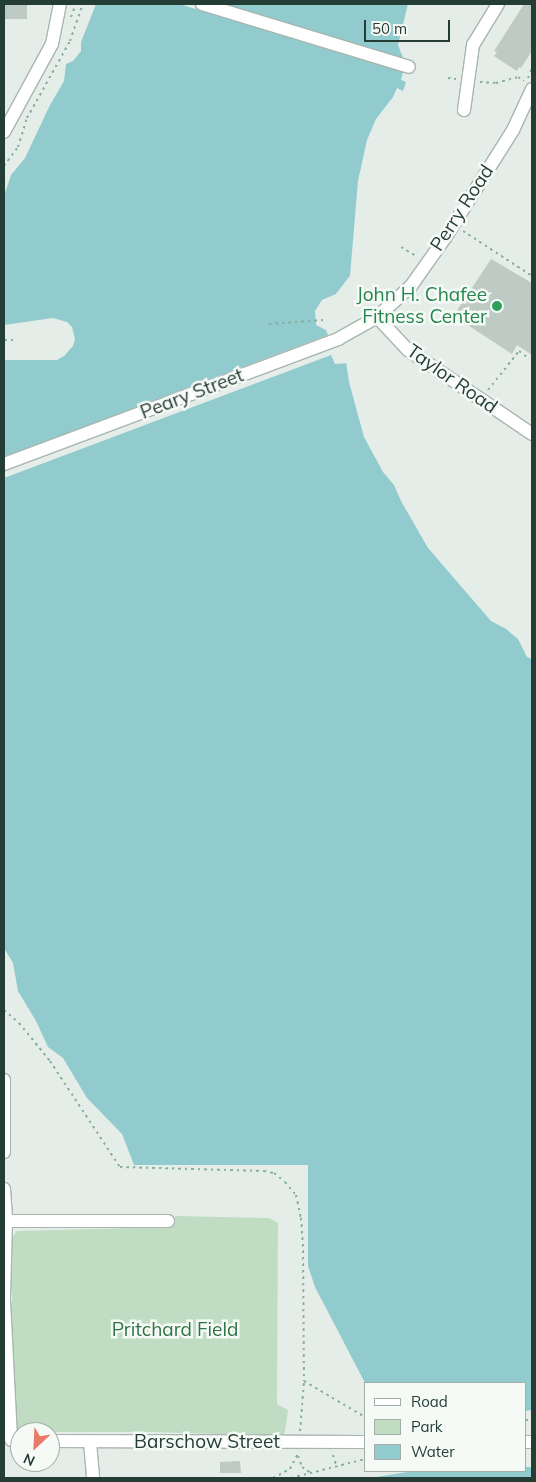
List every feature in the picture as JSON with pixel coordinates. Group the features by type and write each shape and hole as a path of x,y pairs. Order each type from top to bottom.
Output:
{"street":[{"path":"4,132 52,44 60,4"},
{"path":"202,4 409,67"},
{"path":"464,110 473,45 498,4"},
{"name":"Perry Road","path":"378,317 411,286 445,238 513,130 532,89"},
{"name":"Peary Street","path":"4,464 338,339 378,317"},
{"name":"Taylor Road","path":"378,317 408,350 532,434"},
{"path":"4,1080 4,1152"},
{"path":"4,1188 4,1299 11,1422"},
{"path":"5,1221 168,1221"},
{"name":"Barschow Street","path":"60,1441 364,1442"},
{"path":"90,1442 93,1478"}],"path":[{"path":"4,166 18,147 27,118 70,41 83,4"},
{"path":"448,78 496,83 518,77 526,82 532,68"},
{"path":"460,229 532,276"},
{"path":"269,324 323,320"},
{"path":"4,340 15,340"},
{"path":"488,390 519,351 527,357"},
{"path":"4,1010 19,1023 50,1061 120,1167 264,1170 274,1173 285,1182 296,1195 301,1218 303,1244 304,1381 364,1416"},
{"path":"298,1456 302,1467 311,1474"},
{"path":"291,1478 364,1459"}],"green space":[{"name":"Pritchard Field","path":"175,1216 269,1218 278,1223 277,1404 288,1410 285,1432 282,1436 149,1432 60,1432 60,1422 13,1422 12,1238 17,1231 173,1227"}],"water":[{"path":"93,4 410,4 404,33 408,53 401,80 406,82 403,91 397,88 393,97 376,119 367,140 358,181 350,276 336,294 317,312 318,320 327,326 340,352 345,355 349,382 364,437 383,472 394,485 428,548 491,621 506,629 518,639 527,657 532,659 532,1410 526,1411 526,1382 364,1382 315,1287 308,1266 308,1165 134,1165 122,1134 87,1098 63,1058 48,1047 36,1021 18,991 13,963 4,948 4,350 19,352 59,347 63,336 55,326 4,330 4,187 8,173 18,164 66,64 73,58"},
{"path":"526,1467 532,1467 532,1478 370,1478 407,1472 526,1472"}],"pier":[{"path":"90,4 96,4 81,42 81,51 73,61 66,64 64,81 50,105 25,158 11,175 4,196 6,172 16,162 22,152 33,124 64,63 70,57"},
{"path":"179,4 223,4 403,58 398,45 408,4 412,4 406,33 410,55 405,72"},
{"path":"352,276 338,295 320,313 320,318 324,323 334,326 334,332 336,332 342,351 347,354 349,363 335,364 331,355 4,478 4,457 328,335 326,330 316,325 315,311 322,300 336,294"},
{"path":"53,318 67,322 72,327 75,339 73,346 64,356 57,360 4,360 4,347 19,349 38,345 58,345 60,336 54,329 33,328 4,332 4,325"}],"building":[{"path":"4,4 27,4 27,19 4,19"},
{"path":"524,4 532,4 532,51 517,71 494,56 497,52 494,51"},
{"name":"John H. Chafee Fitness Center","path":"491,259 532,283 532,355 517,345 512,354 457,318 456,312"},
{"path":"240,1461 241,1473 220,1473 220,1462"}],"place":[{"name":"John H. Chafee Fitness Center","path":"497,306"}]}
